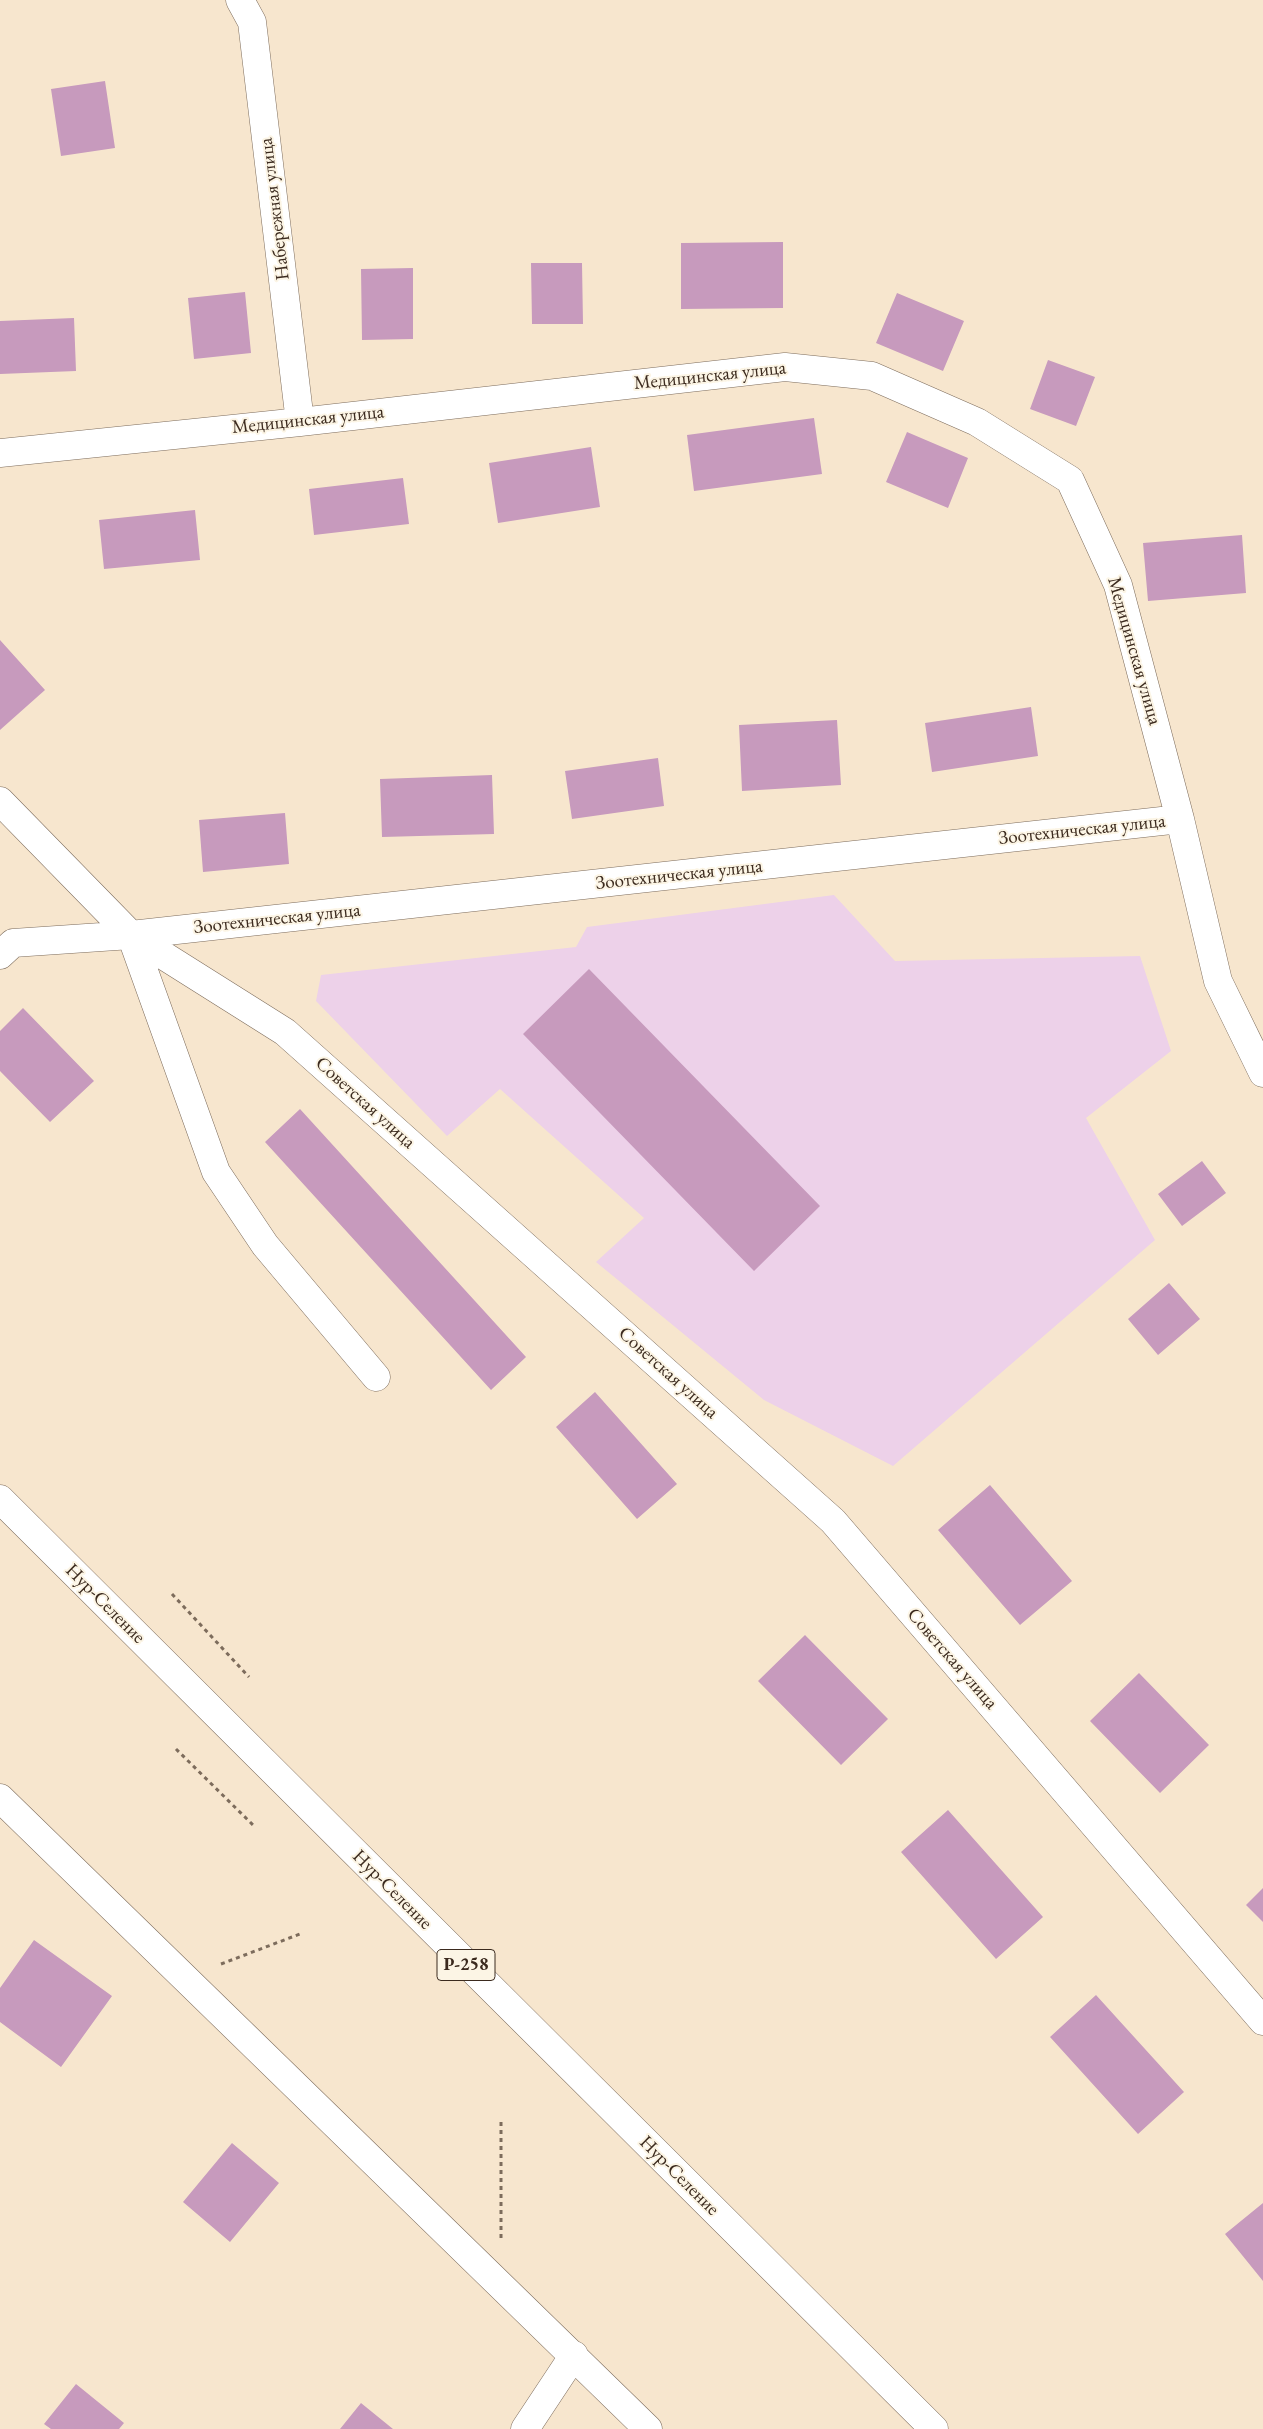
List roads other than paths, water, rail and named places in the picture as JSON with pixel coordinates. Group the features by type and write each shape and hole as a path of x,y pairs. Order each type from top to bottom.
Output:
{"main road":[{"name":"Набережная улица","path":"240,0 252,22 300,422"},
{"name":"Медицинская улица","path":"0,453 300,422 785,367 872,376 977,422 1070,480 1118,585 1180,819"},
{"name":"Советская улица","path":"0,801 131,935 285,1032 833,1520 1263,2021"},
{"name":"Зоотехническая улица","path":"7,949 1180,819 1218,980 1263,1073"},
{"path":"131,935 216,1172 265,1245 376,1377"},
{"name":"Нур-Селение","path":"0,1499 934,2429"},
{"path":"0,1798 648,2429"},
{"path":"525,2429 574,2355"}]}
